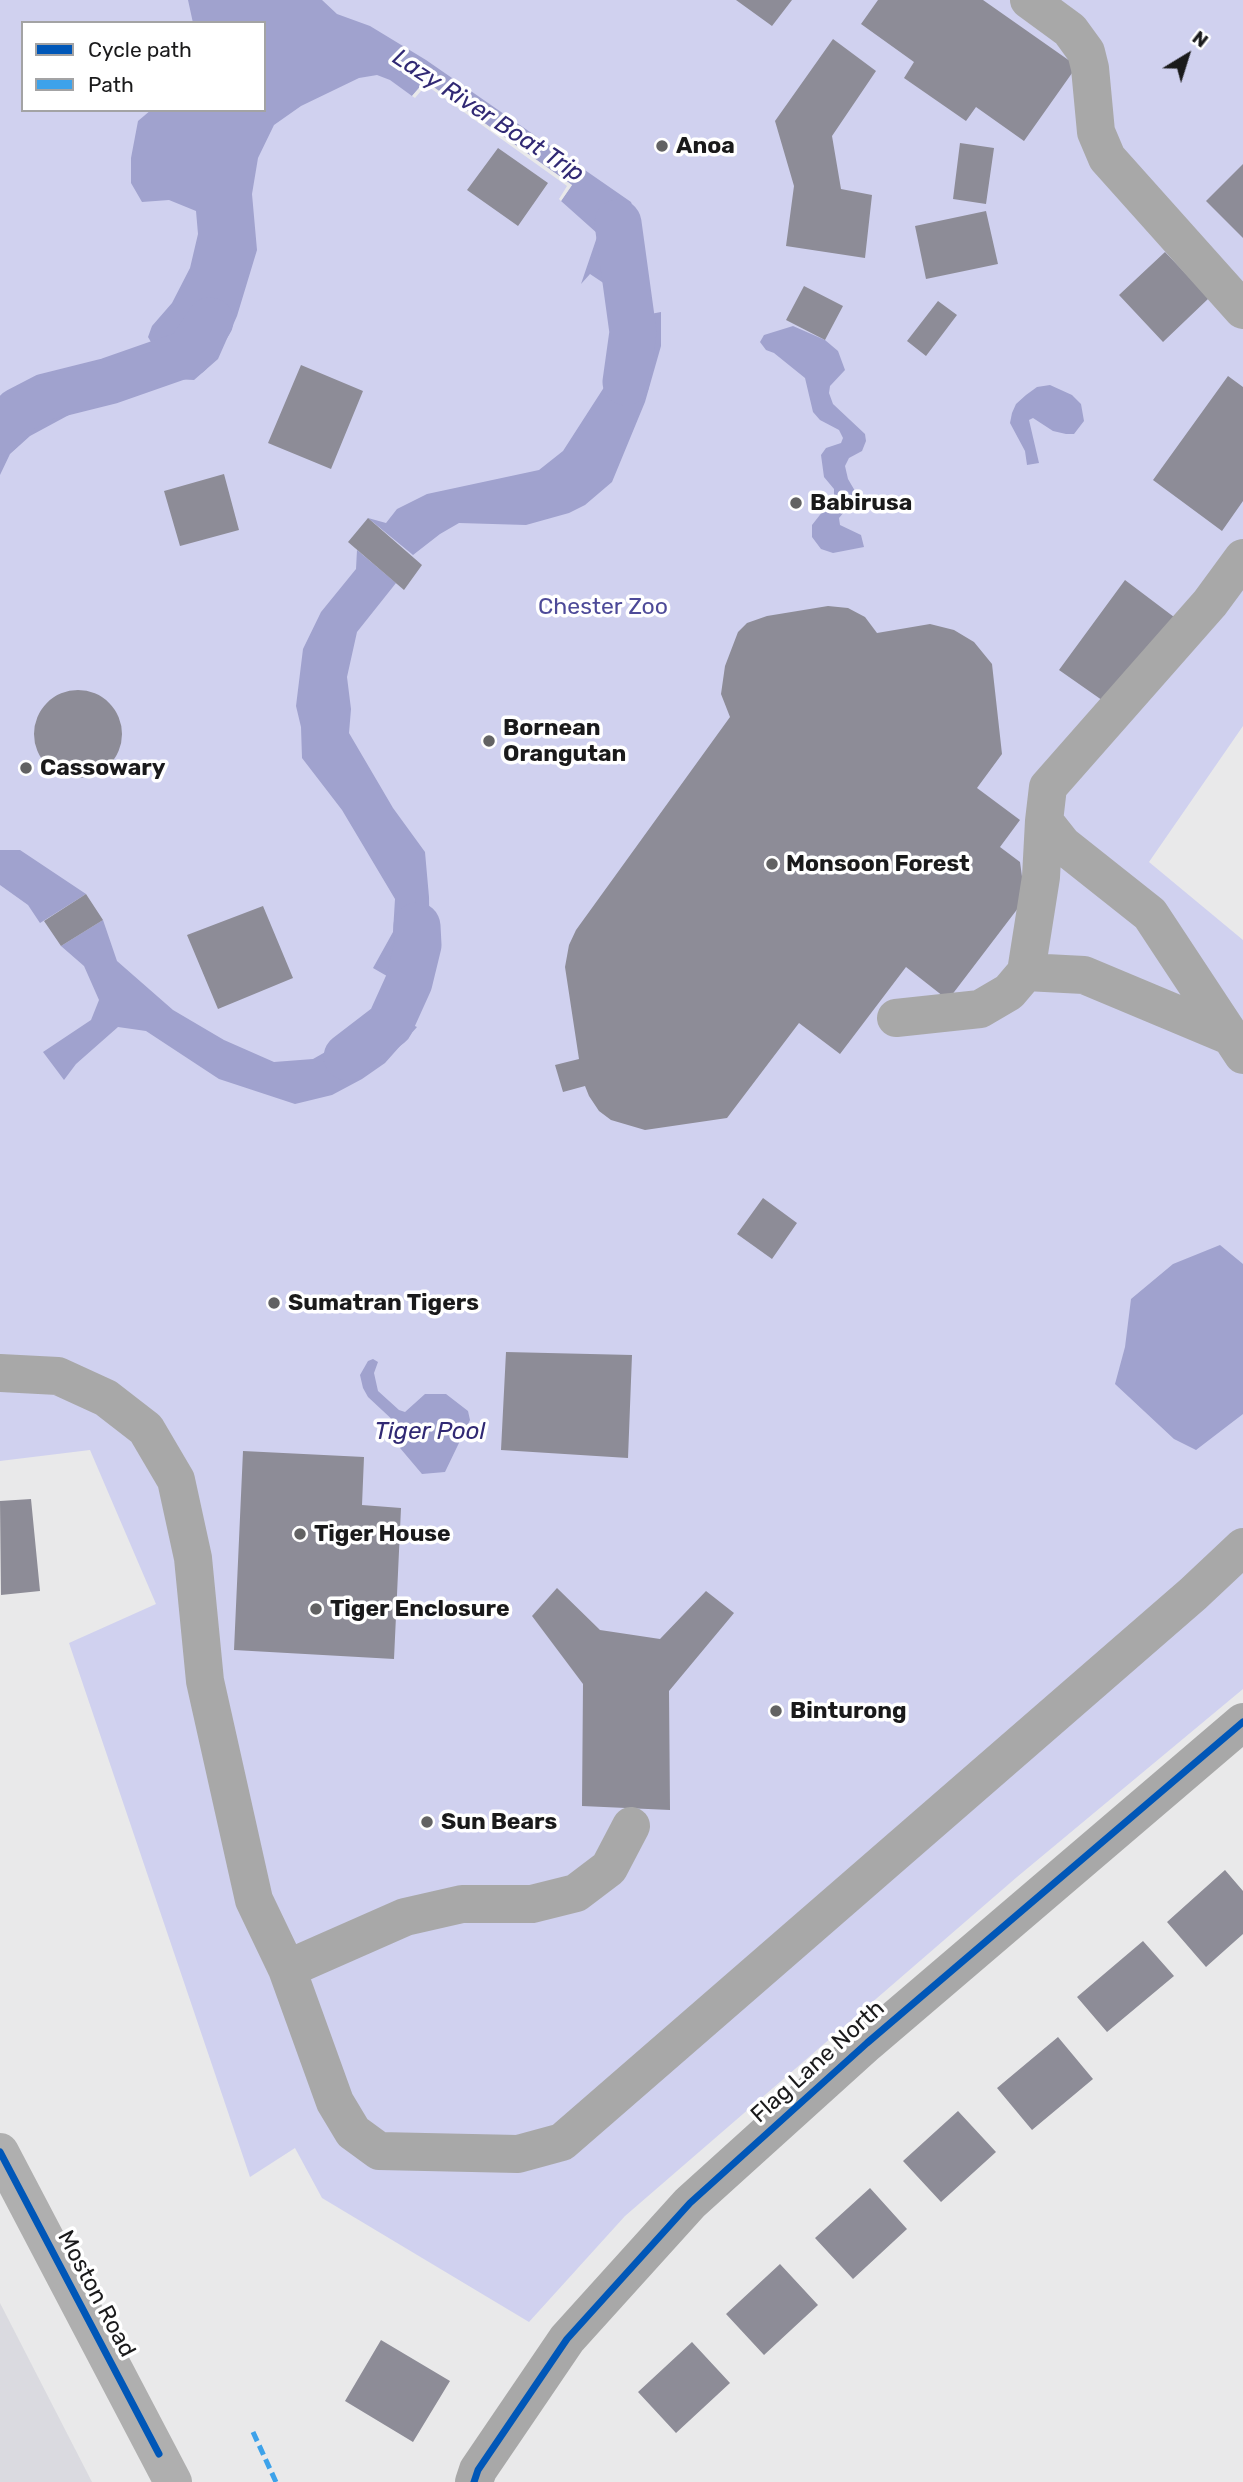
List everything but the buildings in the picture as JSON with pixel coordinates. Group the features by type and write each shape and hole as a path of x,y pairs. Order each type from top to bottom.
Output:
{"highway":[{"name":"Moston Road","path":"0,2152 173,2482"}],"street":[{"path":"1028,0 1070,30 1086,52 1096,132 1107,158 1243,310"},
{"path":"897,1018 980,1009 1009,992 1026,972 1041,877 1048,787 1210,603 1243,558"},
{"path":"1044,821 1063,845 1150,914 1237,1046"},
{"path":"1026,972 1084,975 1237,1046"},
{"path":"0,1373 58,1376 106,1398 146,1429 176,1480 193,1558 205,1681 254,1900 287,1969 335,2102 353,2132 379,2151 518,2154 562,2142 1193,1594 1243,1547"},
{"name":"Flag Lane North","path":"474,2482 478,2470 567,2339 690,2203 867,2043 1243,1722"},
{"path":"287,1969 405,1917 462,1904 532,1904 576,1893 609,1868 631,1826"}],"shaded area":[{"path":"0,2303 92,2482 0,2482"}],"green space":[{"name":"Chester Zoo","path":"0,0 1243,0 1243,726 1149,862 1243,940 1243,1689 1017,1877 625,2216 529,2322 322,2198 295,2148 250,2177 69,1643 156,1604 90,1450 0,1461"}],"water":[{"path":"188,0 322,0 337,14 370,26 426,60 631,202 640,227 640,286 608,286 590,274 581,284 598,234 561,201 572,185 425,81 412,96 390,80 377,75 359,78 301,106 274,125 258,158 252,194 257,250 237,316 218,359 194,380 173,379 148,337 152,326 172,303 190,268 198,234 196,211 169,200 142,202 131,183 131,158 138,121 149,112 266,112 266,21 193,21"},
{"path":"661,312 661,346 645,402 612,482 585,505 569,513 526,525 459,523 413,555 368,518 386,523 397,509 427,494 539,470 563,451 610,378 613,321"},
{"path":"793,326 825,340 838,351 845,370 830,386 829,393 833,404 865,434 866,441 862,451 849,458 845,466 855,491 854,500 839,518 840,525 861,535 864,547 833,553 821,549 812,537 812,525 834,497 834,489 824,477 821,455 826,448 841,443 843,438 839,430 820,420 813,412 805,378 774,353 766,350 760,342 764,335"},
{"path":"120,355 144,389 80,409 30,436 10,454 0,475 0,400 15,389 43,379 77,372"},
{"path":"1050,385 1072,395 1081,404 1084,421 1074,434 1066,434 1053,431 1033,418 1029,420 1039,463 1027,465 1025,451 1010,423 1012,413 1016,404 1026,395 1037,387"},
{"path":"357,550 396,583 357,632 347,677 351,709 349,733 393,808 425,852 430,962 425,998 373,968 393,932 395,899 342,810 302,758 301,727 296,706 303,649 321,612 356,569"},
{"path":"0,850 20,850 86,894 40,923 28,905 0,885"},
{"path":"103,920 117,961 173,1010 224,1040 274,1062 313,1059 350,1038 378,1008 417,1027 385,1063 362,1079 332,1095 295,1104 219,1079 146,1031 118,1027 76,1064 64,1080 43,1052 91,1020 99,1000 84,966 61,946"},
{"path":"1220,1245 1243,1264 1243,1414 1196,1450 1174,1439 1115,1384 1125,1347 1131,1299 1173,1264"},
{"name":"Tiger Pool","path":"373,1359 378,1362 374,1373 378,1391 399,1410 405,1412 425,1394 446,1394 468,1411 470,1420 445,1472 422,1474 400,1448 397,1424 368,1397 363,1388 360,1375 368,1361"}],"pier":[{"path":"425,81 572,185 561,201 559,199 567,186 426,85 415,98 412,96"}],"waterway":[{"name":"Lazy River Boat Trip","path":"618,223 633,332 626,382"},
{"name":"Lazy River Boat Trip","path":"0,431 18,411 45,397 109,381 189,353 210,321"},
{"name":"Lazy River Boat Trip","path":"347,1057 390,1024 409,982 418,945 417,926"}],"marked path":[{"path":"253,2432 276,2482"}],"cycle path":[{"path":"474,2482 478,2470 567,2339 690,2203 867,2043 1243,1722"},
{"path":"0,2152 159,2454"}],"place":[{"name":"Anoa","path":"662,146"},
{"name":"Babirusa","path":"796,503"},
{"name":"Bornean Orangutan","path":"489,741"},
{"name":"Cassowary","path":"26,768"},
{"name":"Monsoon Forest","path":"772,864"},
{"name":"Sumatran Tigers","path":"274,1303"},
{"name":"Tiger House","path":"300,1534"},
{"name":"Tiger Enclosure","path":"316,1609"},
{"name":"Binturong","path":"776,1711"},
{"name":"Sun Bears","path":"427,1822"}]}
